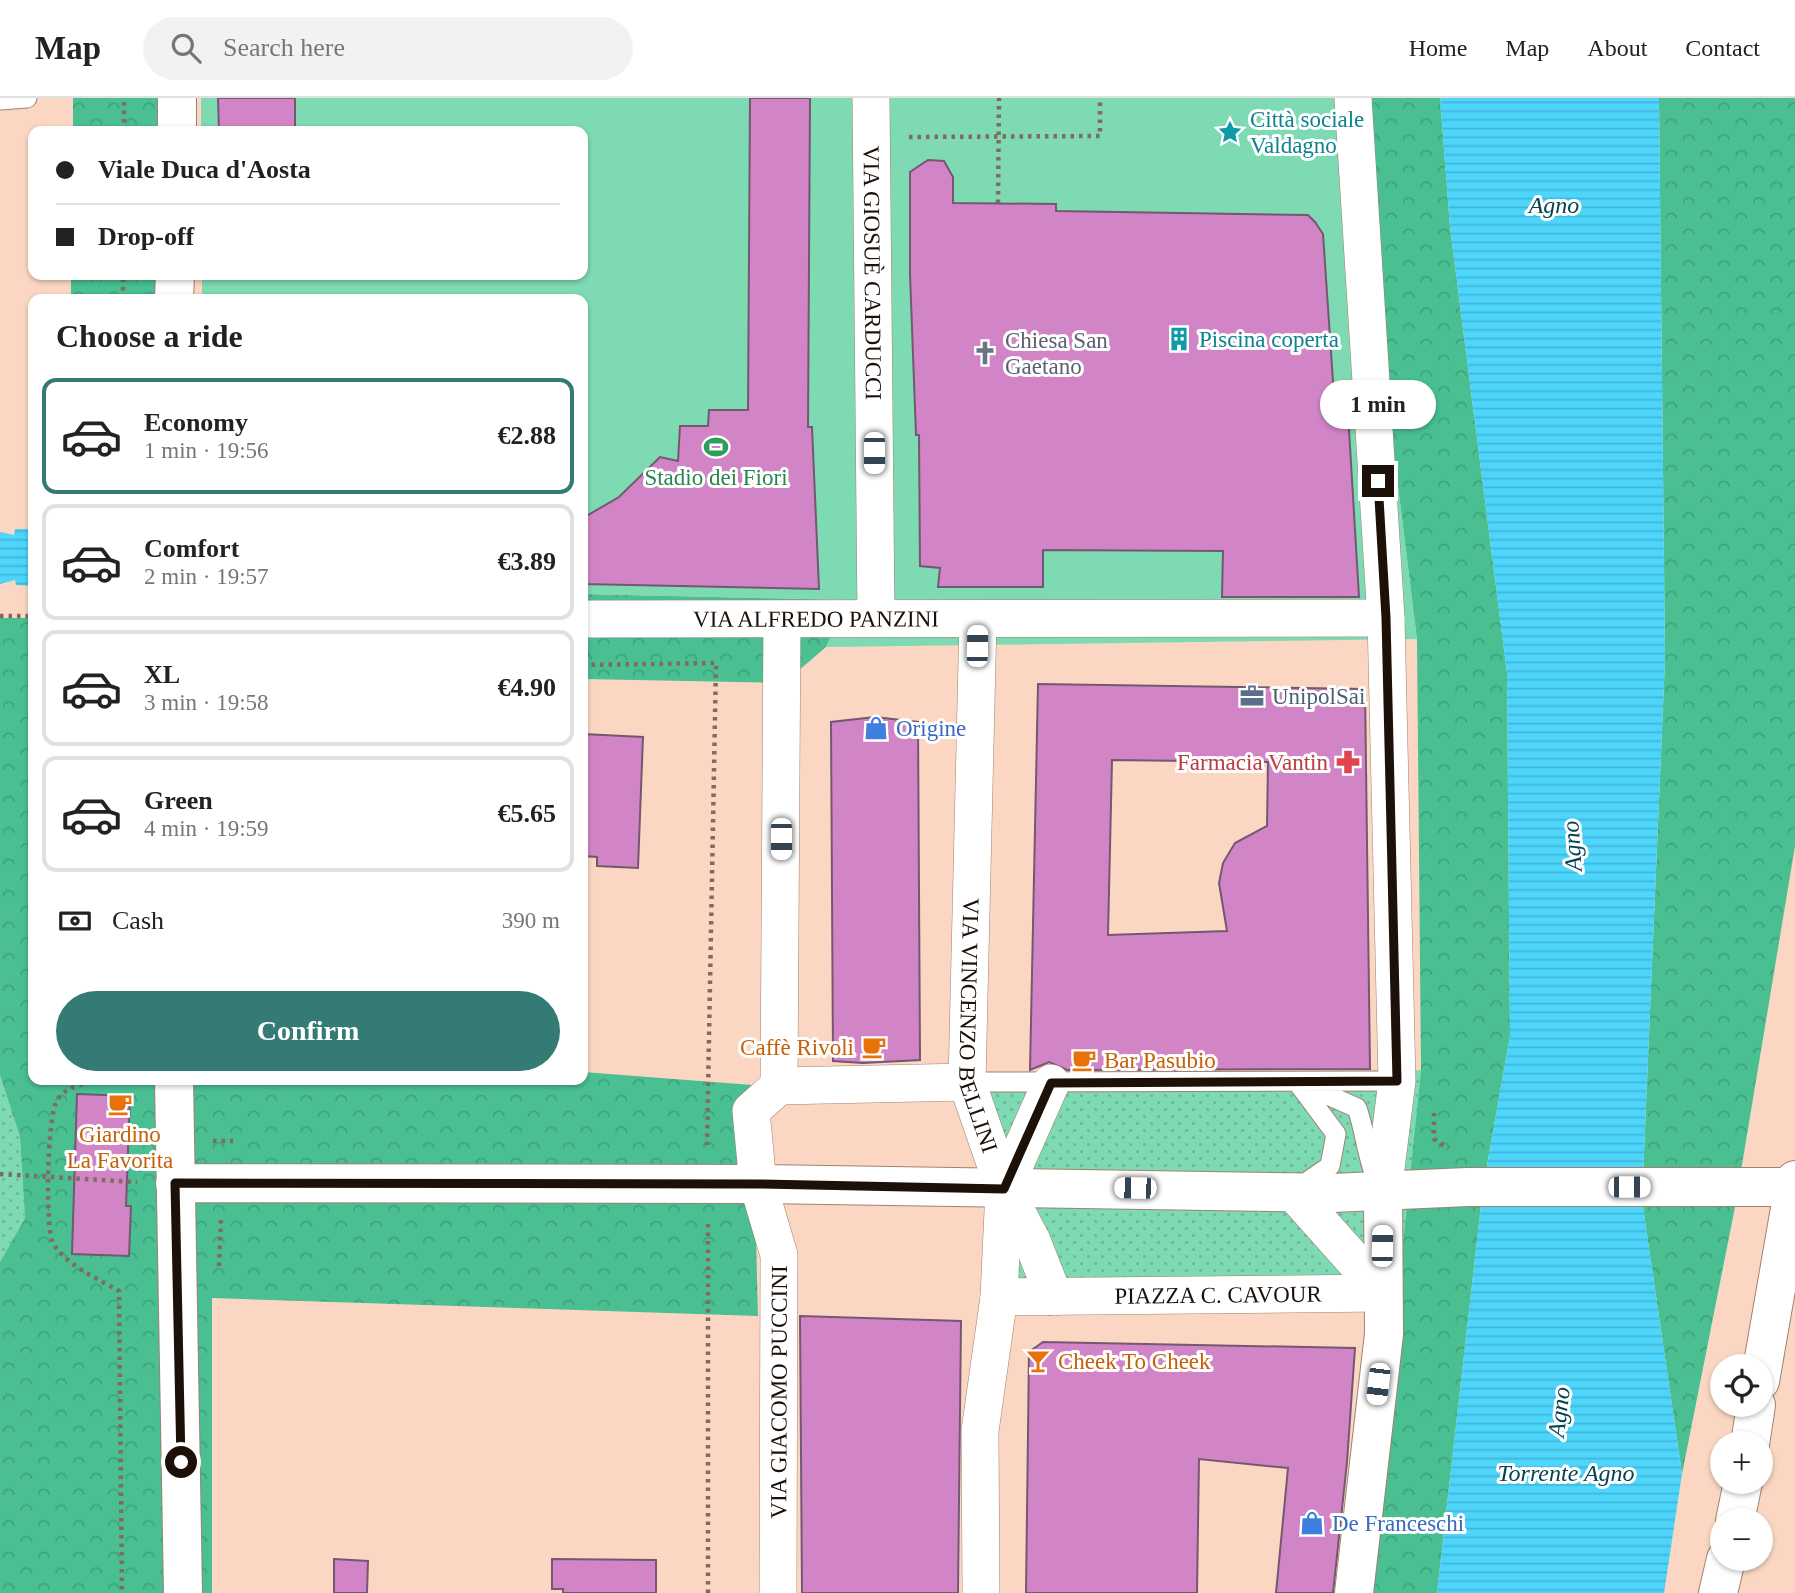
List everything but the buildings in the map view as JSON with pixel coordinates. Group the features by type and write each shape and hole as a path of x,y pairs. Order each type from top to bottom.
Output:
{"street":[{"path":"177,98 177,126"},
{"name":"VIA GIOSUÈ CARDUCCI","path":"871,98 876,617"},
{"path":"1353,98 1386,618 1397,1081 1382,1192 1384,1334 1354,1593"},
{"name":"VIA ALFREDO PANZINI","path":"588,619 1386,618"},
{"name":"VIA VINCENZO BELLINI","path":"978,619 967,1082 1004,1189 999,1297 980,1431 981,1593"},
{"path":"782,620 779,1086 967,1082"},
{"path":"1004,1189 1051,1083"},
{"path":"173,1085 159,1183 177,1278 183,1593"},
{"name":"VIA GIACOMO PUCCINI","path":"778,1593 779,1255 758,1184 751,1111 779,1086"},
{"path":"159,1183 758,1184 1293,1192 1382,1192 1468,1187 1795,1185 1765,1354"},
{"path":"1004,1189 1032,1241 1054,1297"},
{"path":"1293,1192 1383,1293"},
{"name":"PIAZZA C. CAVOUR","path":"999,1297 1383,1293"},
{"path":"1718,1593 1723,1571"}],"lane":[{"path":"0,100 27,98"},
{"path":"967,1082 1397,1081"},
{"path":"1298,1083 1334,1095 1357,1108 1363,1125 1369,1164 1382,1192"},
{"path":"1293,1192 1330,1166 1336,1134 1298,1083"}],"path":[{"path":"124,98 124,126"},
{"path":"998,203 999,98"},
{"path":"904,137 1100,136 1100,98"},
{"path":"0,616 28,616"},
{"path":"588,665 716,663 707,1145 693,1145"},
{"path":"81,1085 67,1089 55,1104 48,1175 51,1242 68,1261 119,1291 122,1593"},
{"path":"211,1129 211,1141 239,1141"},
{"path":"0,1174 159,1183"},
{"path":"708,1215 708,1593"},
{"path":"177,1278 218,1280 221,1217"}],"green space":[{"path":"73,98 187,98 187,126 73,126"},
{"path":"201,98 1350,98 1417,639 826,647 846,600 588,594 588,294 202,294 202,280 588,280 588,126 201,126"},
{"path":"1350,98 1440,98 1450,227 1507,673 1510,1036 1483,1188 1437,1593 1367,1593 1421,1070 1417,640"},
{"path":"1659,98 1795,98 1795,846 1735,1207 1682,1474 1642,1200 1665,659"},
{"path":"71,280 188,280 188,294 71,294"},
{"path":"588,594 847,600 826,647 784,683 588,679"},
{"path":"0,618 28,618 28,1085 588,1085 588,1072 752,1085 758,1316 212,1298 212,1593 0,1593 0,1262 25,1218 20,1137 0,1075"},
{"path":"1421,1070 1398,1299 986,1312 984,1187 988,1074"},
{"path":"0,1075 20,1137 25,1218 0,1262"}],"water":[{"name":"Agno","path":"1440,98 1659,98 1665,659 1642,1200 1682,1474 1664,1593 1437,1593 1483,1188 1510,1036 1507,673 1450,227"},
{"path":"15,529 28,529 28,586 16,585 15,580 0,584 0,532 14,535"}],"place":[{"name":"Città sociale Valdagno","path":"1230,132"},
{"name":"Piscina coperta","path":"1179,339"},
{"name":"Chiesa San Gaetano","path":"985,353"},
{"name":"Stadio dei Fiori","path":"716,447"},
{"name":"UnipolSai","path":"1252,696"},
{"name":"Origine","path":"876,728"},
{"name":"Farmacia Vantin","path":"1348,762"},
{"name":"Caffè Rivoli","path":"874,1047"},
{"name":"Bar Pasubio","path":"1084,1060"},
{"name":"Giardino La Favorita","path":"120,1104"},
{"name":"Cheek To Cheek","path":"1038,1361"},
{"name":"De Franceschi","path":"1312,1523"}],"route":[{"path":"181,1462 175,1183 758,1184 1004,1189 1051,1083 1397,1081 1386,618 1378,481"}],"water label":[{"name":"Torrente Agno","path":"1566,1473"}]}
